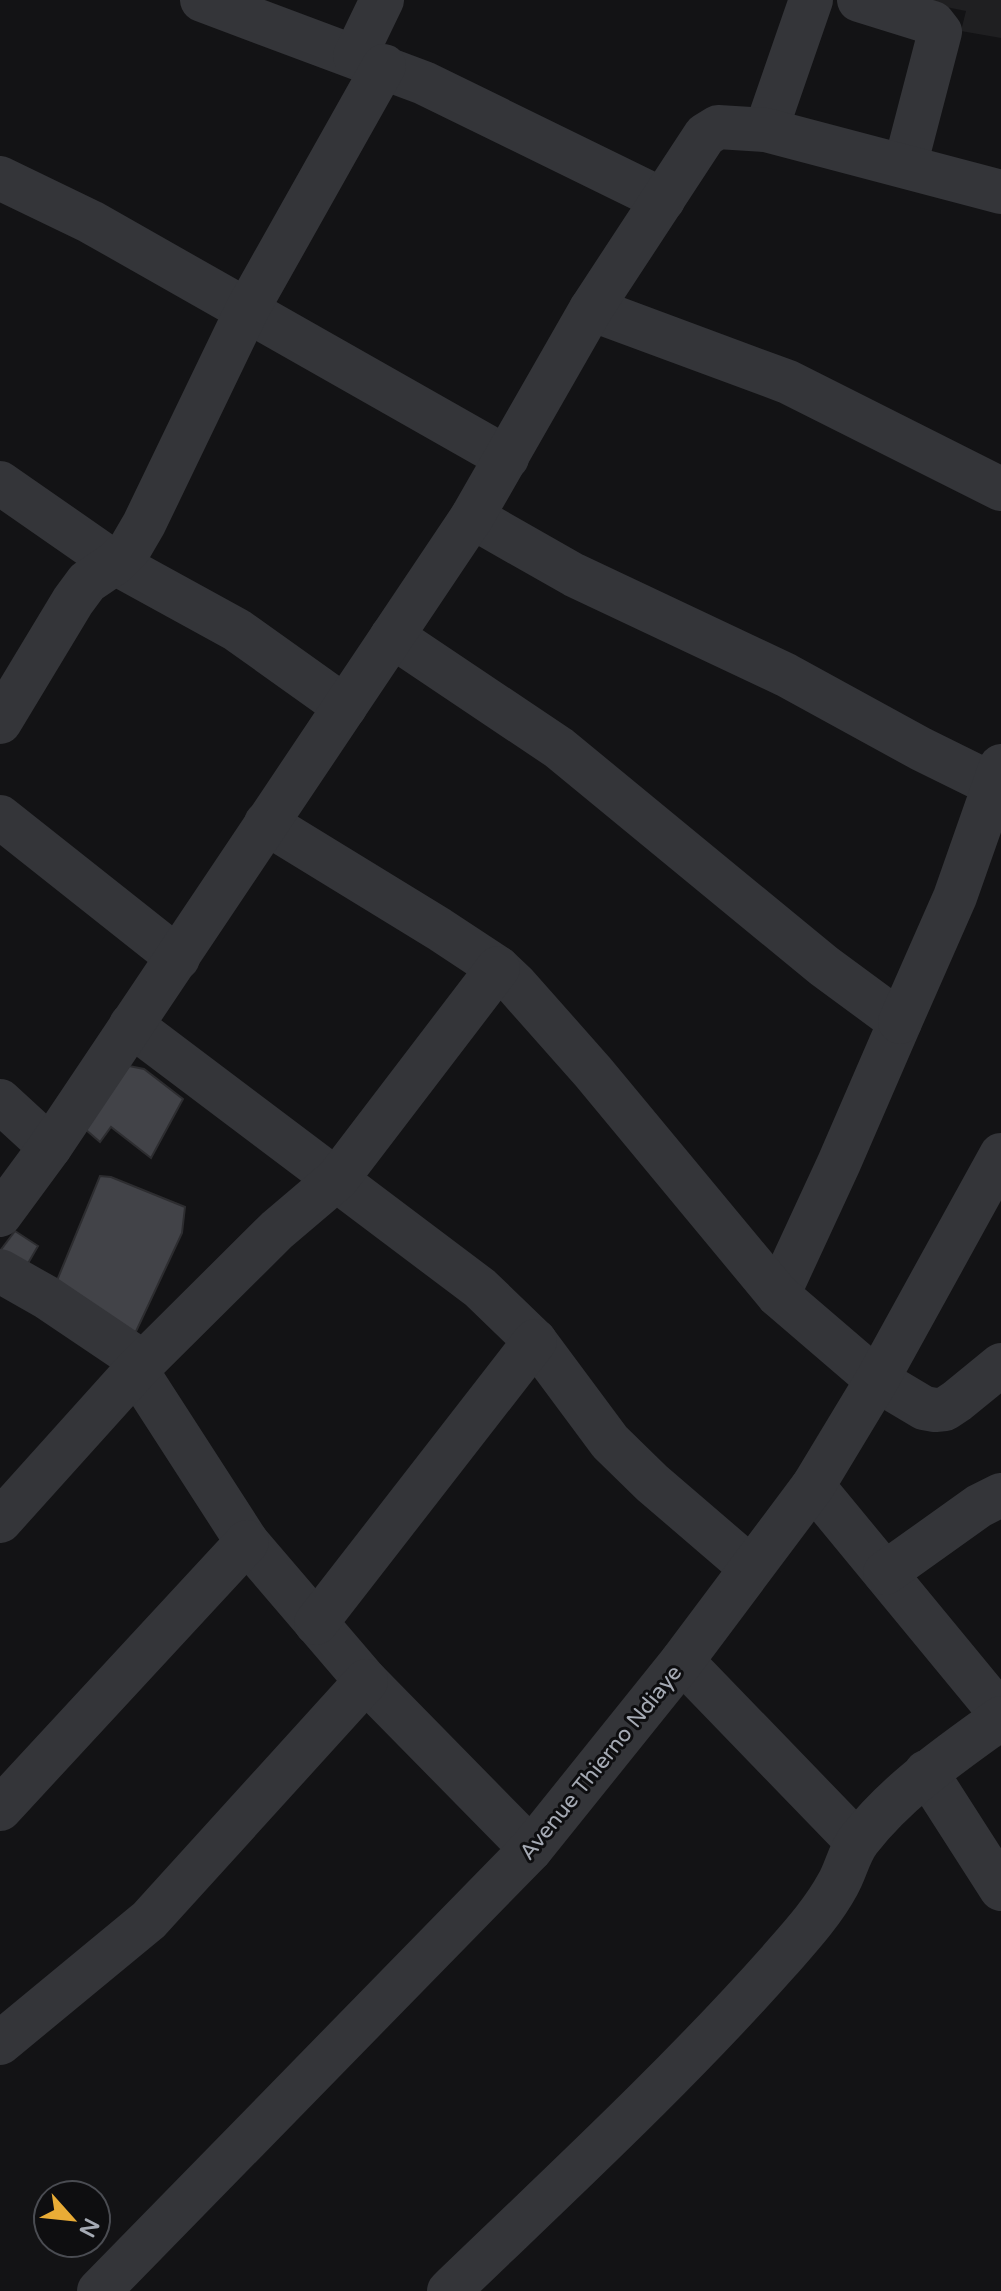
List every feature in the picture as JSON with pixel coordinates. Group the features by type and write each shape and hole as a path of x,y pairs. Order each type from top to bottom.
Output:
{"street":[{"path":"202,0 424,83 663,200"},
{"path":"0,722 73,601 87,582 115,563 130,548 144,524 370,61 382,0"},
{"path":"766,130 811,0"},
{"path":"859,0 933,23 940,32 905,166"},
{"path":"0,1215 178,958 472,517 591,309 705,135 718,127 766,130 1001,192"},
{"path":"0,178 91,222 248,308 507,458"},
{"path":"591,309 788,382 1001,489"},
{"path":"0,483 115,563 237,630 345,707"},
{"path":"472,517 574,575 786,675 921,749 998,776 955,897 869,1097 778,1295"},
{"path":"392,636 559,748 824,966 900,1022"},
{"path":"0,817 178,958"},
{"path":"266,823 498,968 593,1072 778,1295 877,1380 924,1408 945,1409 1001,1365"},
{"path":"0,1521 140,1366 277,1230 337,1179 498,968"},
{"path":"131,1025 463,1274 535,1341 610,1442 652,1483 751,1568"},
{"path":"0,1101 50,1147"},
{"name":"Avenue Thierno Ndiaye","path":"99,2291 531,1849 682,1661 813,1486 877,1380 1001,1155"},
{"path":"0,1271 46,1297 140,1366 247,1542 366,1681 531,1849"},
{"path":"316,1623 535,1341"},
{"path":"449,2291 643,2104 779,1961 838,1884 857,1842 892,1804 926,1772 1001,1716 813,1486"},
{"path":"885,1573 979,1506 1001,1495"},
{"path":"0,1809 247,1542"},
{"path":"682,1661 857,1842"},
{"path":"0,2043 149,1920 366,1681"},
{"path":"926,1772 1001,1889"}],"shaded area":[{"path":"911,0 1001,0 1001,38 961,31 966,11"}],"building":[{"path":"129,1066 144,1069 183,1099 151,1158 111,1127 100,1142 85,1129"},
{"path":"100,1176 111,1177 185,1207 182,1233 132,1340 51,1295"},
{"path":"15,1231 38,1246 19,1279 0,1251"}]}
